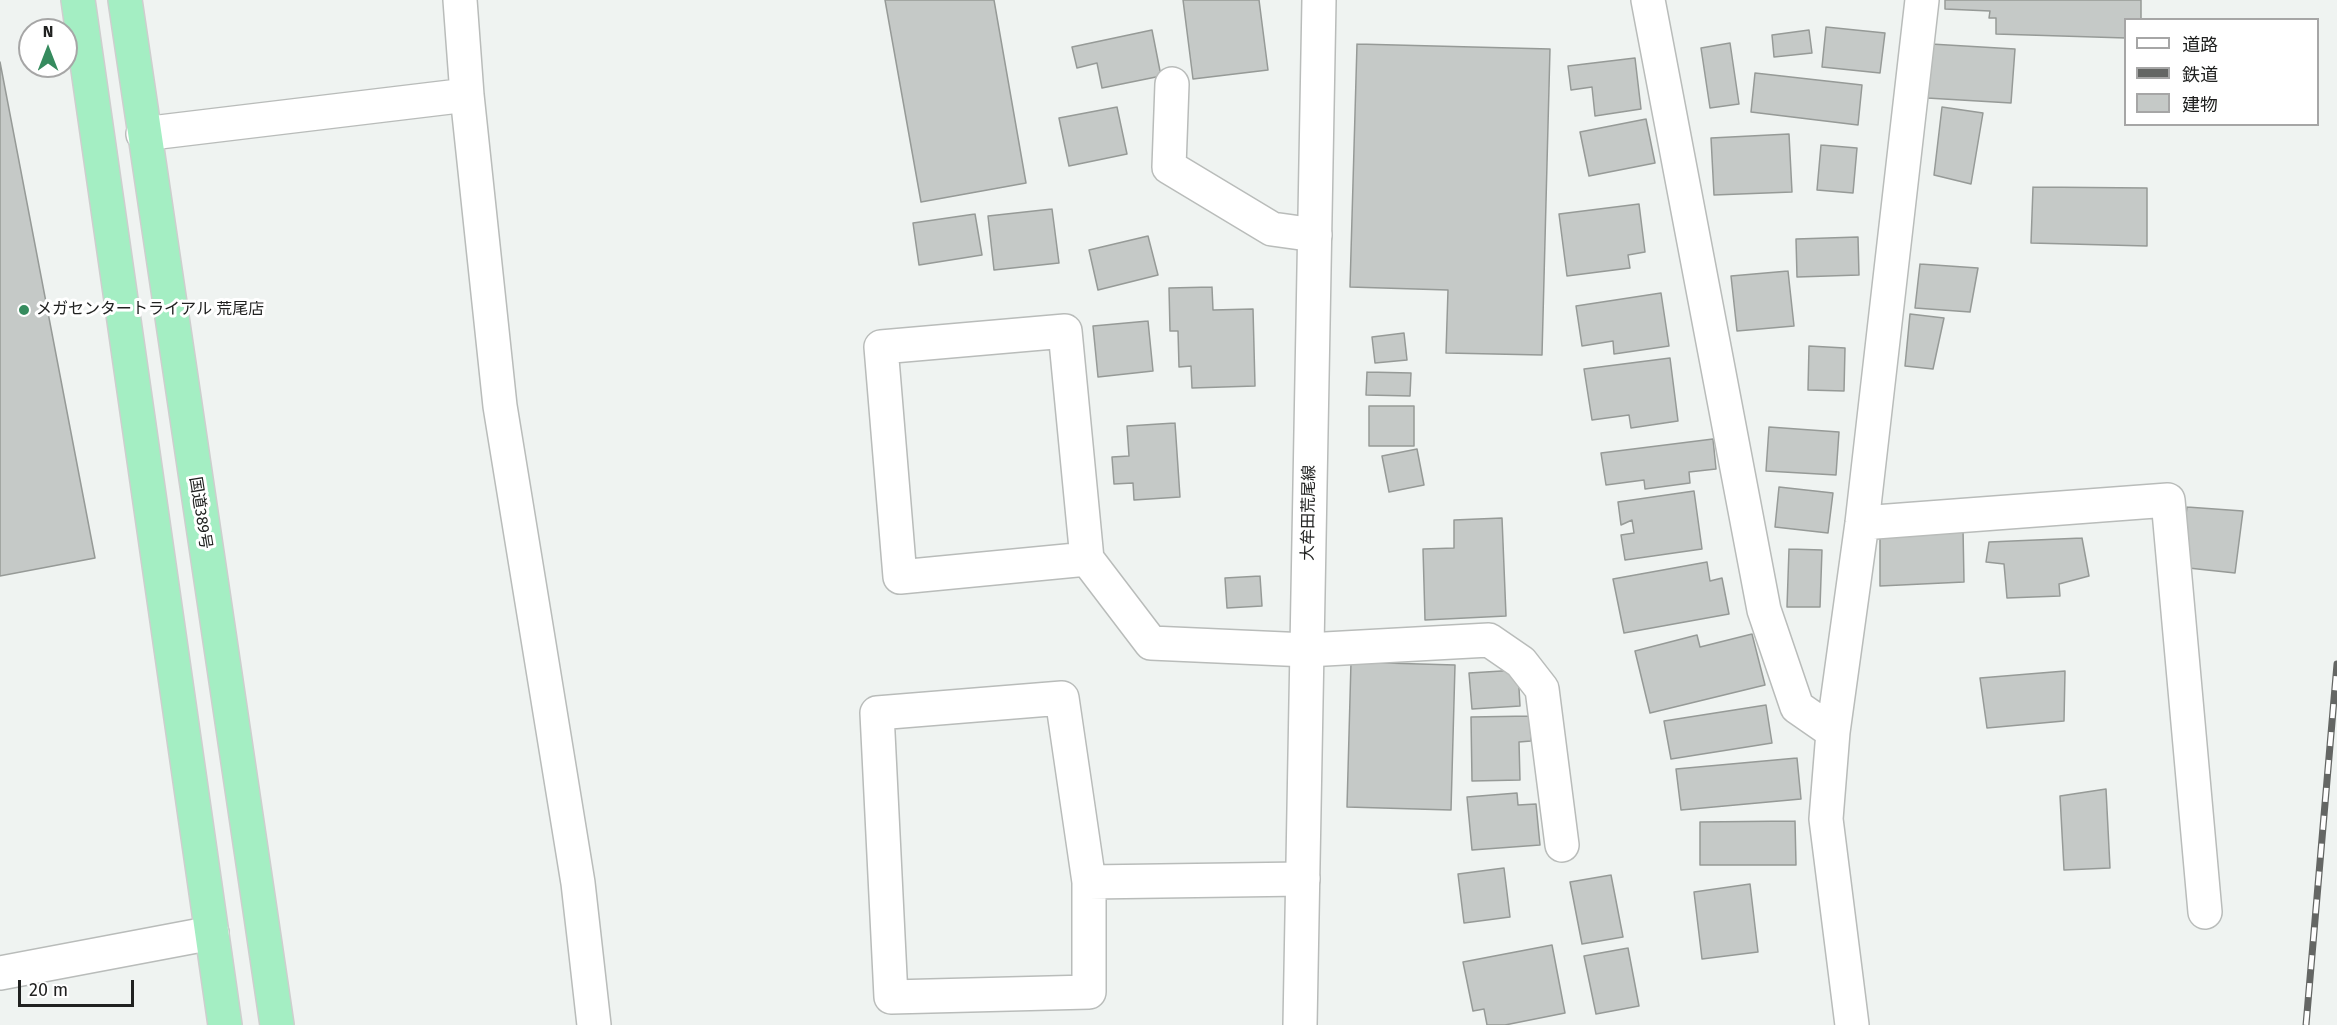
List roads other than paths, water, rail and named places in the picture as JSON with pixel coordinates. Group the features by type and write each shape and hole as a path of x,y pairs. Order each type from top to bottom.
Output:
{"highway":[{"path":"78,0 225,1025"},
{"name":"国道389号","path":"125,0 143,134 277,1025"}],"street":[{"path":"460,0 467,95 500,406 578,883 594,1025"},
{"name":"大牟田荒尾線","path":"1300,1025 1319,0"},
{"path":"1648,0 1764,610 1797,707 1833,732"},
{"path":"1852,1025 1826,819 1833,732 1862,523 1922,0"},
{"path":"1172,84 1170,167 1272,229 1314,235"},
{"path":"143,134 467,95"},
{"path":"1087,559 900,577 881,347 1065,331 1087,559 1151,643 1307,650 1489,640 1521,662 1542,688 1562,845"},
{"path":"1862,523 2168,500 2205,912"},
{"path":"1062,698 1089,882 1089,992 891,997 877,713 1062,698"},
{"path":"1089,882 1303,879"},
{"path":"0,973 212,933"}],"railway":[{"path":"2306,1025 2337,664"}],"place":[{"name":"メガセンタートライアル 荒尾店","path":"24,310"}]}
